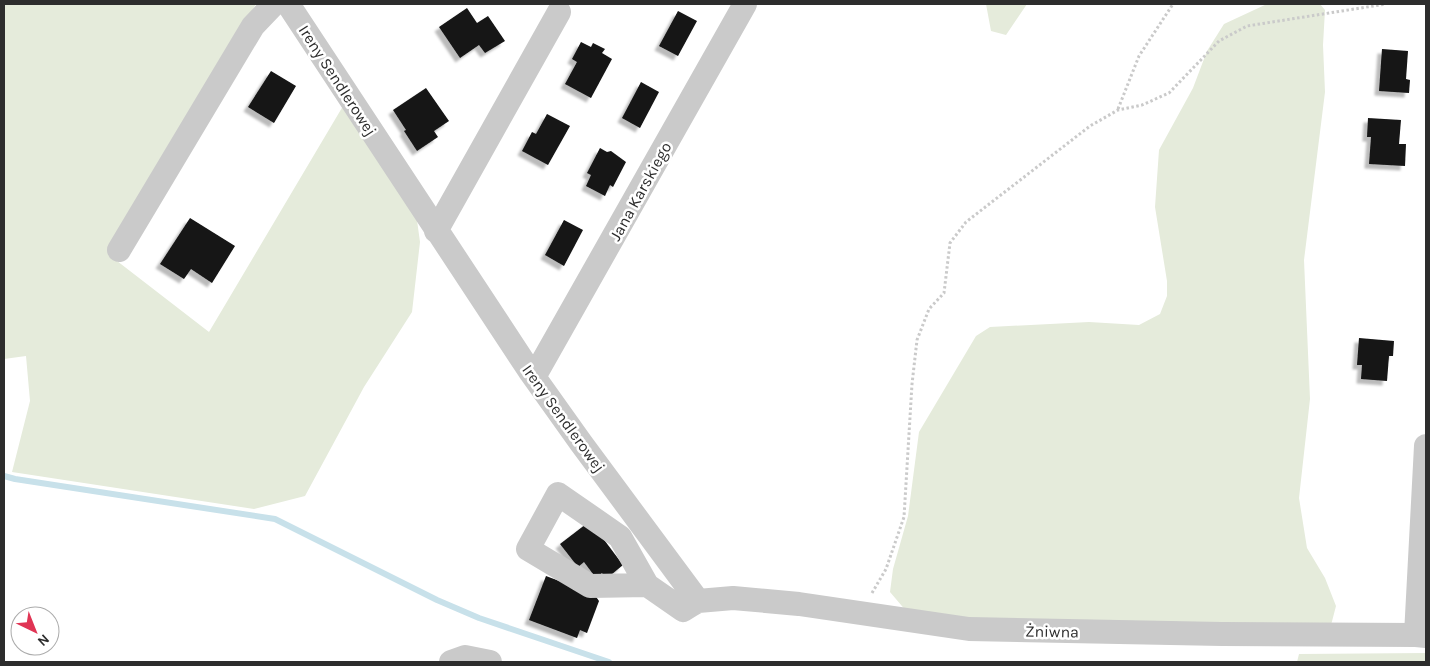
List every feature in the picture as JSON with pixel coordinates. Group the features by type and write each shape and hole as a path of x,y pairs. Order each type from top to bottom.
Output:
{"street":[{"path":"119,250 253,26 274,4"},
{"name":"Ireny Sendlerowej","path":"288,4 436,231 691,606"},
{"name":"Jana Karskiego","path":"534,377 745,4"},
{"path":"436,231 559,12"},
{"path":"1421,636 1426,446"},
{"path":"647,585 620,537 558,494 528,549 590,586 647,585 691,606"},
{"name":"Żniwna","path":"691,606 732,598 799,604 968,629 1421,636"},
{"path":"451,662 465,657 490,662"}],"path":[{"path":"1118,110 1139,56 1173,4"},
{"path":"861,613 886,569 904,517 912,384 917,340 929,309 944,293 950,243 966,222 1090,126 1118,110 1142,105 1169,93 1220,41 1247,26 1386,4"}],"green space":[{"path":"4,4 256,4 108,254 209,332 346,101 412,184 420,242 412,312 364,387 305,496 254,509 12,472 30,401 26,356 4,359"},
{"path":"986,4 1027,4 1006,35 991,31"},
{"path":"1267,4 1320,4 1325,10 1323,45 1325,92 1304,260 1310,399 1299,498 1307,548 1325,578 1336,606 1330,629 969,620 907,612 890,592 893,569 908,516 919,432 976,336 990,327 1089,322 1139,325 1160,314 1167,296 1167,281 1155,207 1159,150 1193,88 1207,51 1224,24"},
{"path":"1426,653 1426,662 1297,662 1299,654"}],"building":[{"path":"467,8 477,23 488,16 505,41 485,53 479,45 460,58 439,27"},
{"path":"678,11 697,21 678,56 659,46"},
{"path":"581,42 591,47 593,43 605,49 602,53 612,59 591,98 565,84 577,62 572,59"},
{"path":"1382,49 1408,51 1406,79 1410,80 1409,93 1379,91"},
{"path":"271,71 296,86 274,123 248,107"},
{"path":"641,82 659,92 640,128 622,118"},
{"path":"426,88 449,121 434,131 438,137 417,151 393,110"},
{"path":"547,114 570,126 548,165 522,151 532,132 536,134"},
{"path":"1368,118 1401,120 1399,144 1406,144 1405,166 1369,164 1371,137 1367,137"},
{"path":"600,148 607,152 611,151 626,162 613,187 610,185 605,196 586,186 591,175 587,173"},
{"path":"190,218 235,246 212,283 191,269 184,279 160,264"},
{"path":"564,220 583,230 564,266 545,255"},
{"path":"1359,338 1394,341 1393,356 1389,356 1387,381 1361,379 1362,365 1357,365"},
{"path":"590,521 623,565 606,579 602,573 596,578 584,562 578,567 560,544"},
{"path":"546,576 594,594 599,601 587,633 580,630 577,638 529,620"}],"waterway":[{"path":"4,476 275,519 437,600 479,618 609,662"}]}
